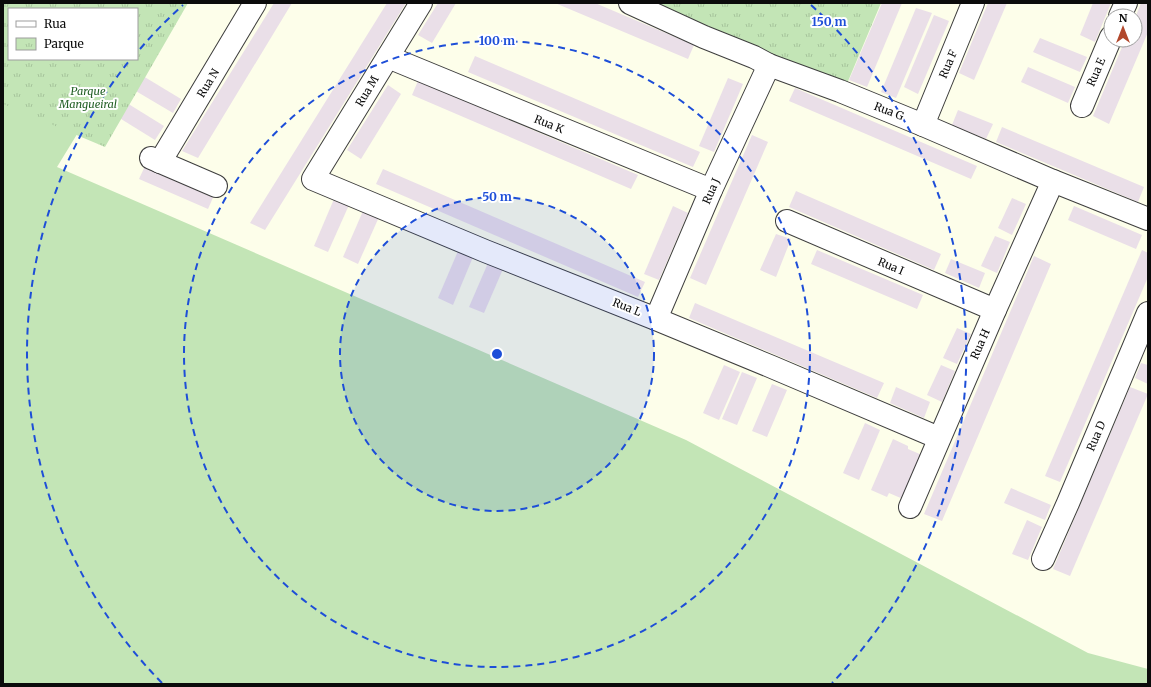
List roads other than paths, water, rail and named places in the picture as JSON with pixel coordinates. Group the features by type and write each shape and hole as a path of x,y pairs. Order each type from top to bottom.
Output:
{"street":[{"name":"Rua N","path":"216,186 156,160 255,3"},
{"name":"Rua M","path":"314,179 421,3"},
{"name":"Rua G","path":"630,3 769,65 840,91 1053,181 1148,218"},
{"name":"Rua F","path":"923,125 973,3"},
{"name":"Rua E","path":"1082,106 1106,48"},
{"name":"Rua K","path":"388,58 711,190"},
{"name":"Rua J","path":"656,319 711,190 769,65"},
{"name":"Rua L","path":"314,179 485,251 772,367 939,438"},
{"name":"Rua H","path":"910,507 995,310 1053,181"},
{"name":"Rua I","path":"787,221 995,310"},
{"name":"Rua D","path":"1043,559 1148,313"}],"park label":[{"name":"Parque Mangueiral","path":"88,97"}]}
